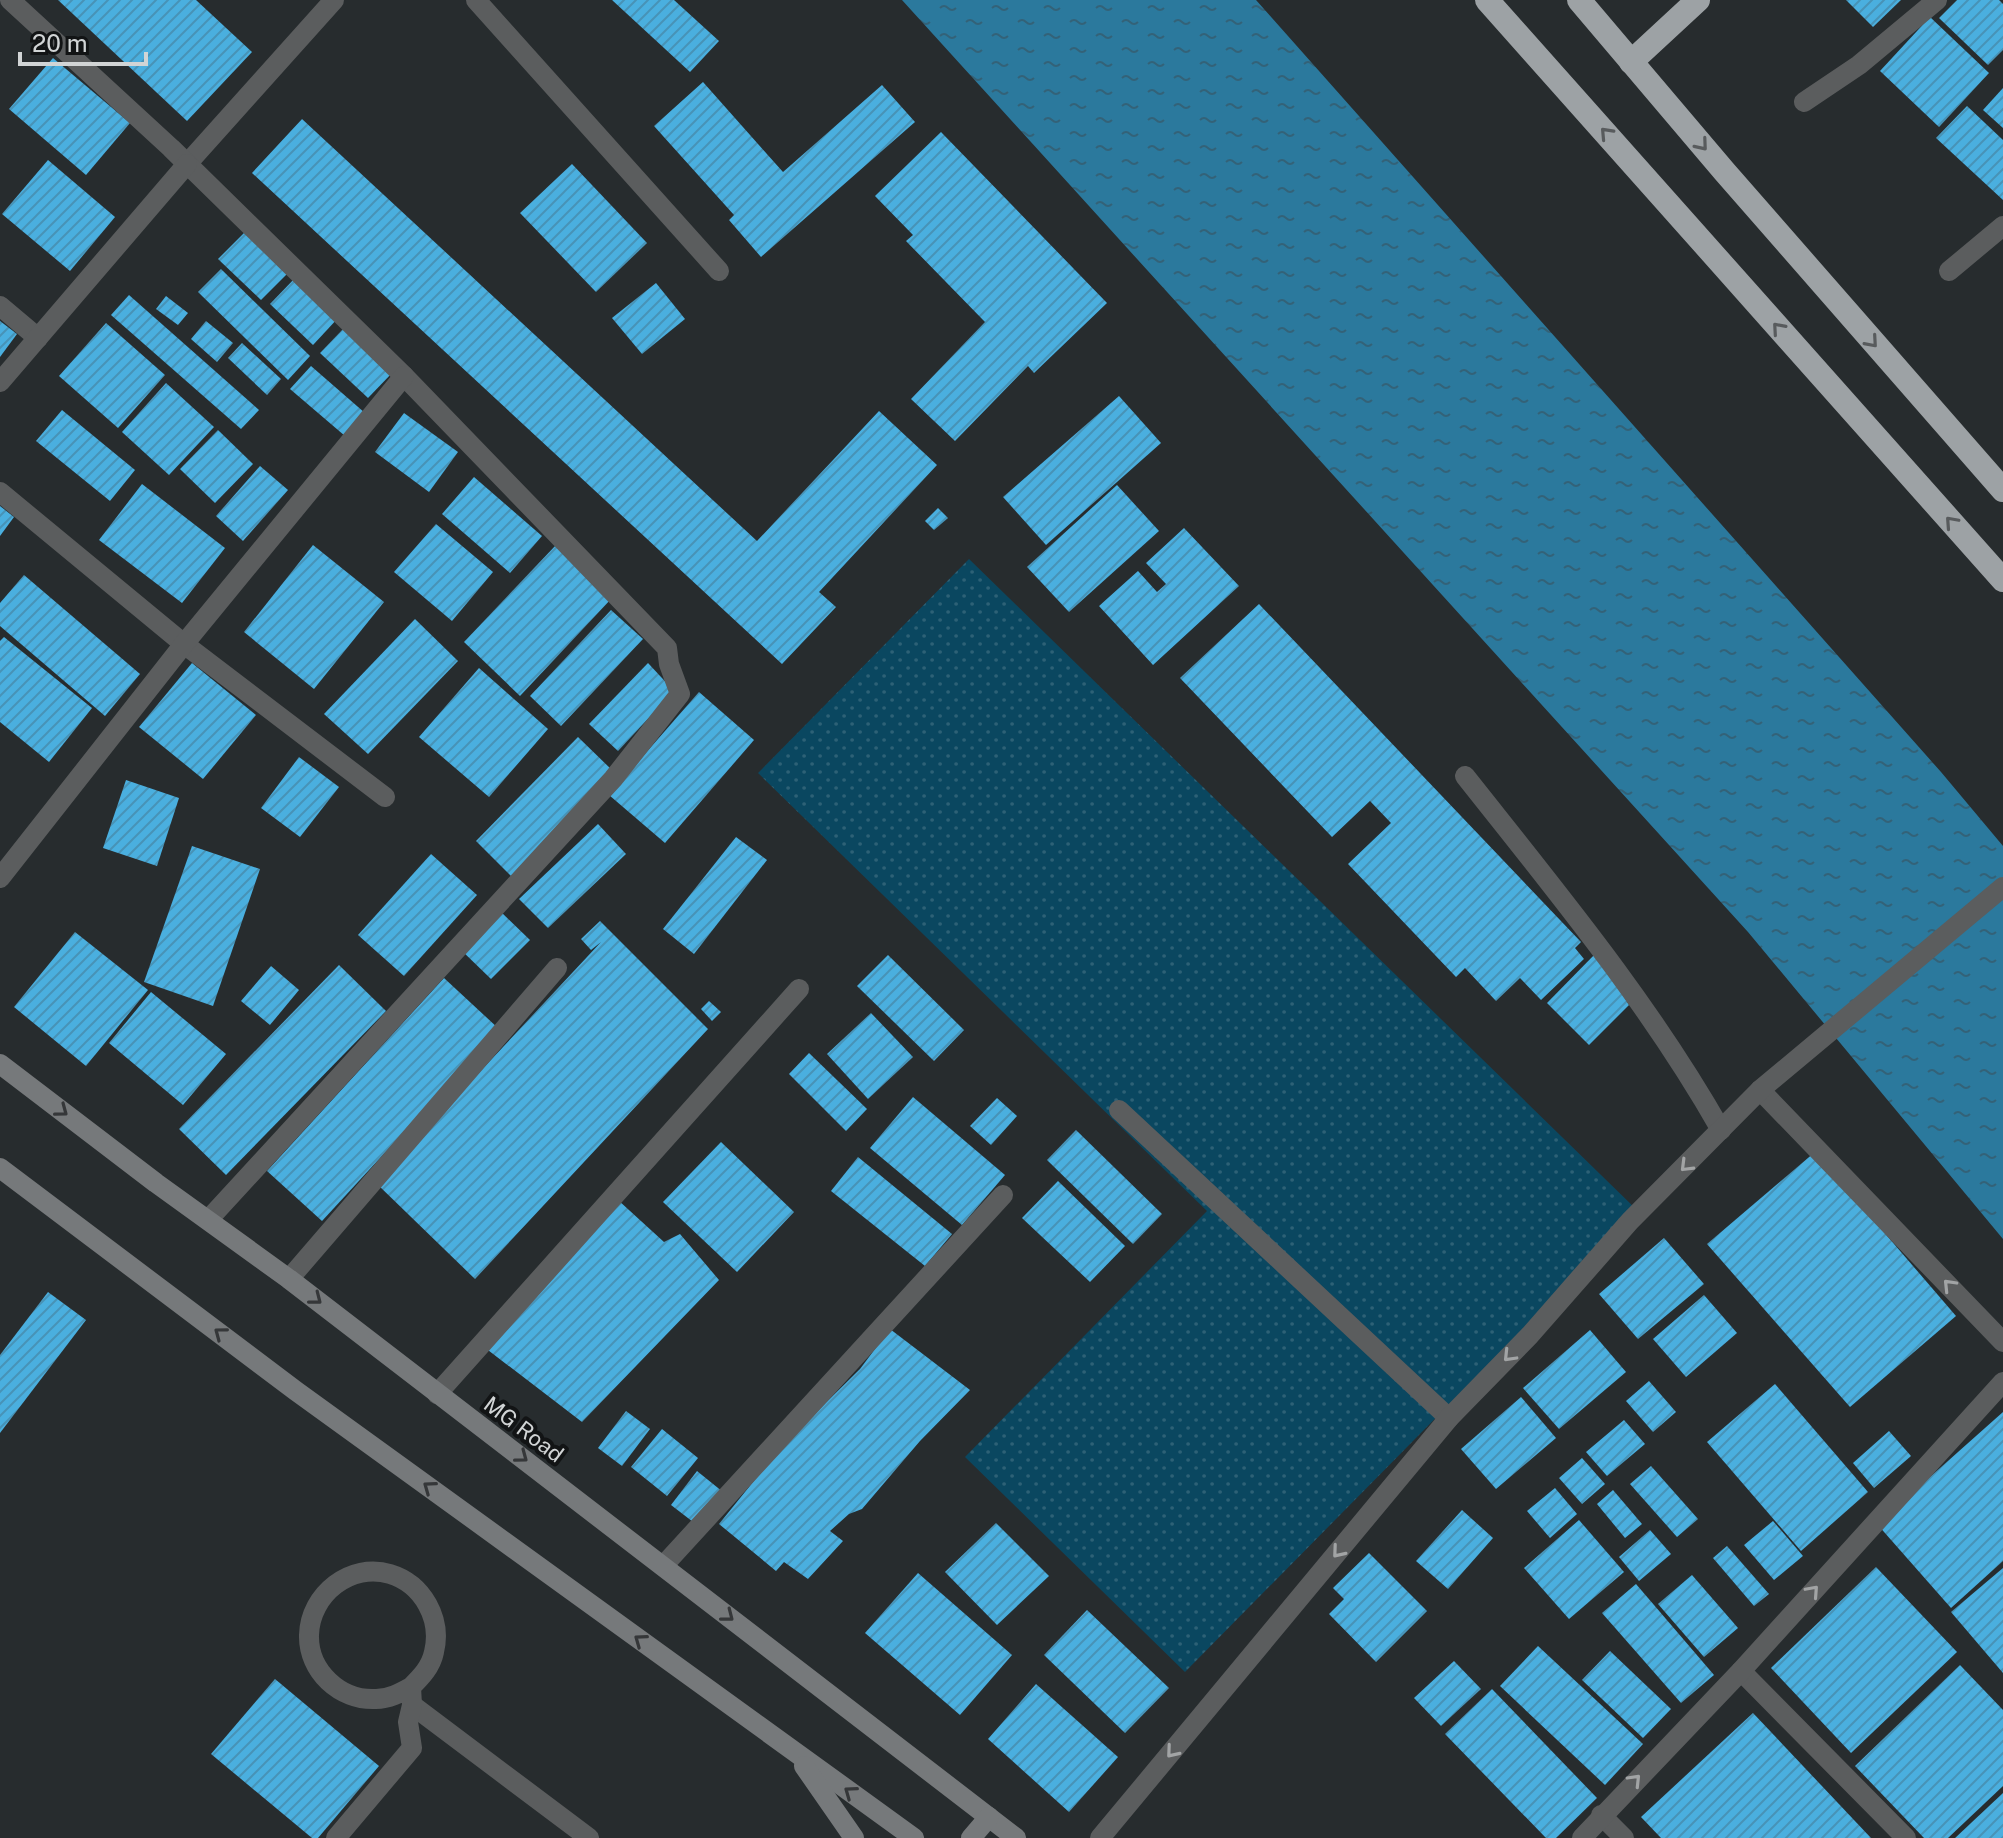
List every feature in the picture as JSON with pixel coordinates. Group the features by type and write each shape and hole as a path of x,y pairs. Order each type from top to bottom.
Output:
{"highway":[{"path":"1487,0 2003,580"},
{"path":"1579,0 2003,490"},
{"path":"1631,62 1698,0"}],"main road":[{"name":"MG Road","path":"0,1064 289,1279 1016,1838"},
{"path":"0,1168 296,1391 914,1838"},
{"path":"794,1752 854,1838"},
{"path":"971,1838 989,1817"}],"street":[{"path":"10,0 187,164 404,376 667,648 669,664 680,694 613,779 208,1220"},
{"path":"0,382 187,164 334,0"},
{"path":"476,0 719,271"},
{"path":"1804,102 1859,65 1937,0"},
{"path":"1949,271 2003,226"},
{"path":"0,306 38,338"},
{"path":"0,878 184,644 404,376"},
{"path":"0,492 184,644 385,797"},
{"path":"1465,776 1614,965 1687,1070 1721,1130"},
{"path":"1100,1838 1449,1418 1530,1335 1630,1221 1760,1090 2003,887"},
{"path":"289,1279 557,968"},
{"path":"437,1394 799,989"},
{"path":"1760,1090 2003,1342"},
{"path":"1119,1110 1449,1418"},
{"path":"663,1566 1003,1195"},
{"path":"1582,1838 1741,1671 2003,1382"},
{"path":"336,1838 412,1748 408,1722 411,1696 425,1673 435,1644 433,1614 423,1596 408,1582 390,1574 349,1576 331,1587 318,1602 311,1618 309,1635 311,1652 318,1669 329,1683 360,1698 411,1696 589,1838"},
{"path":"1741,1671 1906,1838"},
{"path":"1601,1815 1624,1838"}],"shaded area":[{"path":"969,559 1639,1212 1185,1672 965,1457 1207,1211 758,773"}],"water":[{"path":"902,0 1256,0 1941,772 2003,846 2003,1239 1748,932"}],"building":[{"path":"58,0 196,0 252,52 187,121"},
{"path":"612,0 674,0 719,41 690,72"},
{"path":"1846,0 1901,0 1873,27"},
{"path":"1957,0 1999,0 2003,4 2003,50 1988,65 1939,18"},
{"path":"1930,17 1989,73 1939,127 1880,71"},
{"path":"53,58 130,123 86,175 9,109"},
{"path":"703,82 783,172 882,85 915,122 761,257 729,220 734,215 654,126"},
{"path":"2003,88 2003,128 1983,110"},
{"path":"1967,106 2003,140 2003,200 1936,138"},
{"path":"302,119 757,541 879,411 937,465 819,592 836,607 782,664 252,173"},
{"path":"941,132 1107,303 1034,373 1028,366 955,441 911,399 985,322 906,241 913,235 875,196"},
{"path":"48,160 115,217 70,271 2,214"},
{"path":"572,164 647,243 596,292 520,213"},
{"path":"248,229 291,270 261,300 218,259"},
{"path":"221,269 310,356 288,380 198,292"},
{"path":"296,277 339,317 313,345 270,304"},
{"path":"656,283 685,319 642,354 612,318"},
{"path":"129,295 259,410 241,429 111,315"},
{"path":"166,296 188,313 178,325 156,309"},
{"path":"0,321 17,334 0,357"},
{"path":"206,321 233,343 217,362 191,339"},
{"path":"106,323 165,375 118,428 59,376"},
{"path":"345,327 393,372 368,398 320,353"},
{"path":"242,343 281,379 267,395 228,358"},
{"path":"311,366 365,413 345,436 290,389"},
{"path":"166,383 214,427 169,475 122,432"},
{"path":"1119,396 1161,443 1046,545 1003,497"},
{"path":"62,410 135,470 110,501 36,441"},
{"path":"404,413 458,452 429,492 375,452"},
{"path":"218,430 253,464 215,503 180,469"},
{"path":"260,466 288,490 243,541 216,516"},
{"path":"474,477 542,536 510,573 442,514"},
{"path":"142,484 225,548 182,603 99,540"},
{"path":"1117,485 1159,531 1069,612 1027,567"},
{"path":"0,506 14,517 0,536"},
{"path":"938,508 948,518 934,530 925,521"},
{"path":"436,524 493,572 452,621 394,572"},
{"path":"1184,528 1239,586 1153,665 1099,606 1138,571 1157,592 1166,584 1146,563"},
{"path":"313,545 384,602 314,689 244,632"},
{"path":"556,545 612,598 520,696 464,642"},
{"path":"24,575 140,674 105,716 0,626 0,603"},
{"path":"1259,604 1581,942 1575,948 1584,959 1541,1000 1520,978 1496,1001 1465,968 1456,977 1348,864 1391,823 1370,801 1332,837 1180,678"},
{"path":"611,610 643,639 561,726 530,696"},
{"path":"415,619 458,661 368,754 324,714"},
{"path":"4,637 92,708 49,762 0,722 0,641"},
{"path":"192,663 256,715 203,779 139,727"},
{"path":"648,663 674,691 618,751 589,724"},
{"path":"479,668 548,729 489,797 419,737"},
{"path":"699,692 754,740 665,843 609,795"},
{"path":"578,737 614,772 511,876 476,841"},
{"path":"299,757 339,787 300,837 261,808"},
{"path":"126,780 179,798 157,866 103,848"},
{"path":"598,824 626,854 548,928 519,899"},
{"path":"736,837 767,860 694,954 663,929"},
{"path":"192,846 260,869 213,1006 144,982"},
{"path":"431,854 477,895 404,976 358,935"},
{"path":"498,909 530,940 491,979 459,948"},
{"path":"600,921 708,1029 475,1279 376,1183 601,942 591,950 581,939"},
{"path":"75,932 148,990 86,1066 14,1007"},
{"path":"1597,952 1629,1005 1589,1045 1547,1003"},
{"path":"888,955 964,1030 934,1061 857,986"},
{"path":"339,965 386,1011 226,1175 179,1129"},
{"path":"271,966 299,990 270,1025 241,1001"},
{"path":"444,978 499,1029 322,1221 267,1171"},
{"path":"151,992 226,1054 183,1105 109,1043"},
{"path":"709,1001 721,1012 712,1021 701,1009"},
{"path":"871,1013 913,1057 868,1099 827,1054"},
{"path":"809,1053 867,1109 846,1131 789,1074"},
{"path":"913,1097 1005,1175 962,1225 870,1148"},
{"path":"997,1098 1017,1116 991,1145 970,1126"},
{"path":"1076,1130 1162,1214 1133,1244 1047,1160"},
{"path":"721,1142 794,1212 737,1272 663,1202"},
{"path":"1815,1152 1956,1316 1850,1407 1707,1244"},
{"path":"858,1157 952,1234 925,1266 831,1191"},
{"path":"1058,1181 1125,1246 1090,1282 1022,1218"},
{"path":"618,1200 664,1242 680,1234 719,1280 582,1422 484,1347"},
{"path":"1664,1238 1704,1284 1638,1339 1599,1294"},
{"path":"48,1292 86,1320 0,1433 0,1355"},
{"path":"1704,1295 1737,1333 1686,1377 1653,1339"},
{"path":"890,1329 970,1390 920,1441 862,1509 849,1514 830,1531 843,1541 808,1579 784,1562 776,1571 719,1524 784,1444 860,1369"},
{"path":"1590,1330 1626,1372 1559,1429 1523,1388"},
{"path":"1649,1381 1676,1412 1653,1432 1626,1401"},
{"path":"1775,1384 1868,1492 1801,1551 1707,1442"},
{"path":"1521,1397 1556,1438 1496,1489 1461,1449"},
{"path":"626,1411 650,1429 622,1466 598,1448"},
{"path":"2003,1412 2003,1561 1951,1608 1877,1524"},
{"path":"1624,1420 1645,1444 1607,1476 1586,1452"},
{"path":"662,1429 698,1458 667,1496 631,1467"},
{"path":"1889,1431 1911,1456 1874,1488 1853,1463"},
{"path":"1582,1458 1605,1484 1582,1504 1559,1478"},
{"path":"1651,1466 1698,1519 1677,1537 1630,1484"},
{"path":"697,1471 723,1492 697,1525 671,1505"},
{"path":"1555,1488 1577,1514 1550,1538 1527,1511"},
{"path":"1613,1490 1642,1524 1625,1538 1597,1504"},
{"path":"1462,1510 1493,1538 1448,1589 1416,1561"},
{"path":"1579,1520 1624,1572 1569,1619 1524,1568"},
{"path":"1773,1521 1803,1556 1774,1580 1744,1545"},
{"path":"996,1523 1049,1576 997,1625 945,1572"},
{"path":"1650,1530 1671,1554 1639,1581 1619,1557"},
{"path":"1727,1546 1769,1594 1754,1606 1713,1558"},
{"path":"1369,1553 1427,1611 1376,1662 1329,1614 1344,1599 1333,1588"},
{"path":"1876,1567 1957,1652 1851,1753 1771,1668"},
{"path":"2003,1568 2003,1673 1951,1612"},
{"path":"918,1573 1012,1655 960,1715 865,1633"},
{"path":"1692,1575 1738,1628 1704,1657 1658,1604"},
{"path":"1636,1584 1714,1675 1681,1703 1602,1613"},
{"path":"1087,1610 1169,1688 1125,1733 1044,1655"},
{"path":"1538,1646 1643,1744 1605,1785 1500,1686"},
{"path":"1610,1651 1671,1709 1643,1738 1582,1680"},
{"path":"1454,1661 1481,1689 1441,1726 1414,1698"},
{"path":"1960,1665 2003,1710 2003,1786 1948,1838 1924,1838 1855,1766"},
{"path":"275,1679 379,1766 318,1838 312,1838 211,1754"},
{"path":"1036,1684 1118,1757 1069,1812 988,1739"},
{"path":"1492,1689 1597,1798 1556,1838 1546,1838 1445,1734"},
{"path":"1753,1713 1871,1838 1661,1838 1641,1817"},
{"path":"2003,1793 2003,1838 1955,1838"}]}
